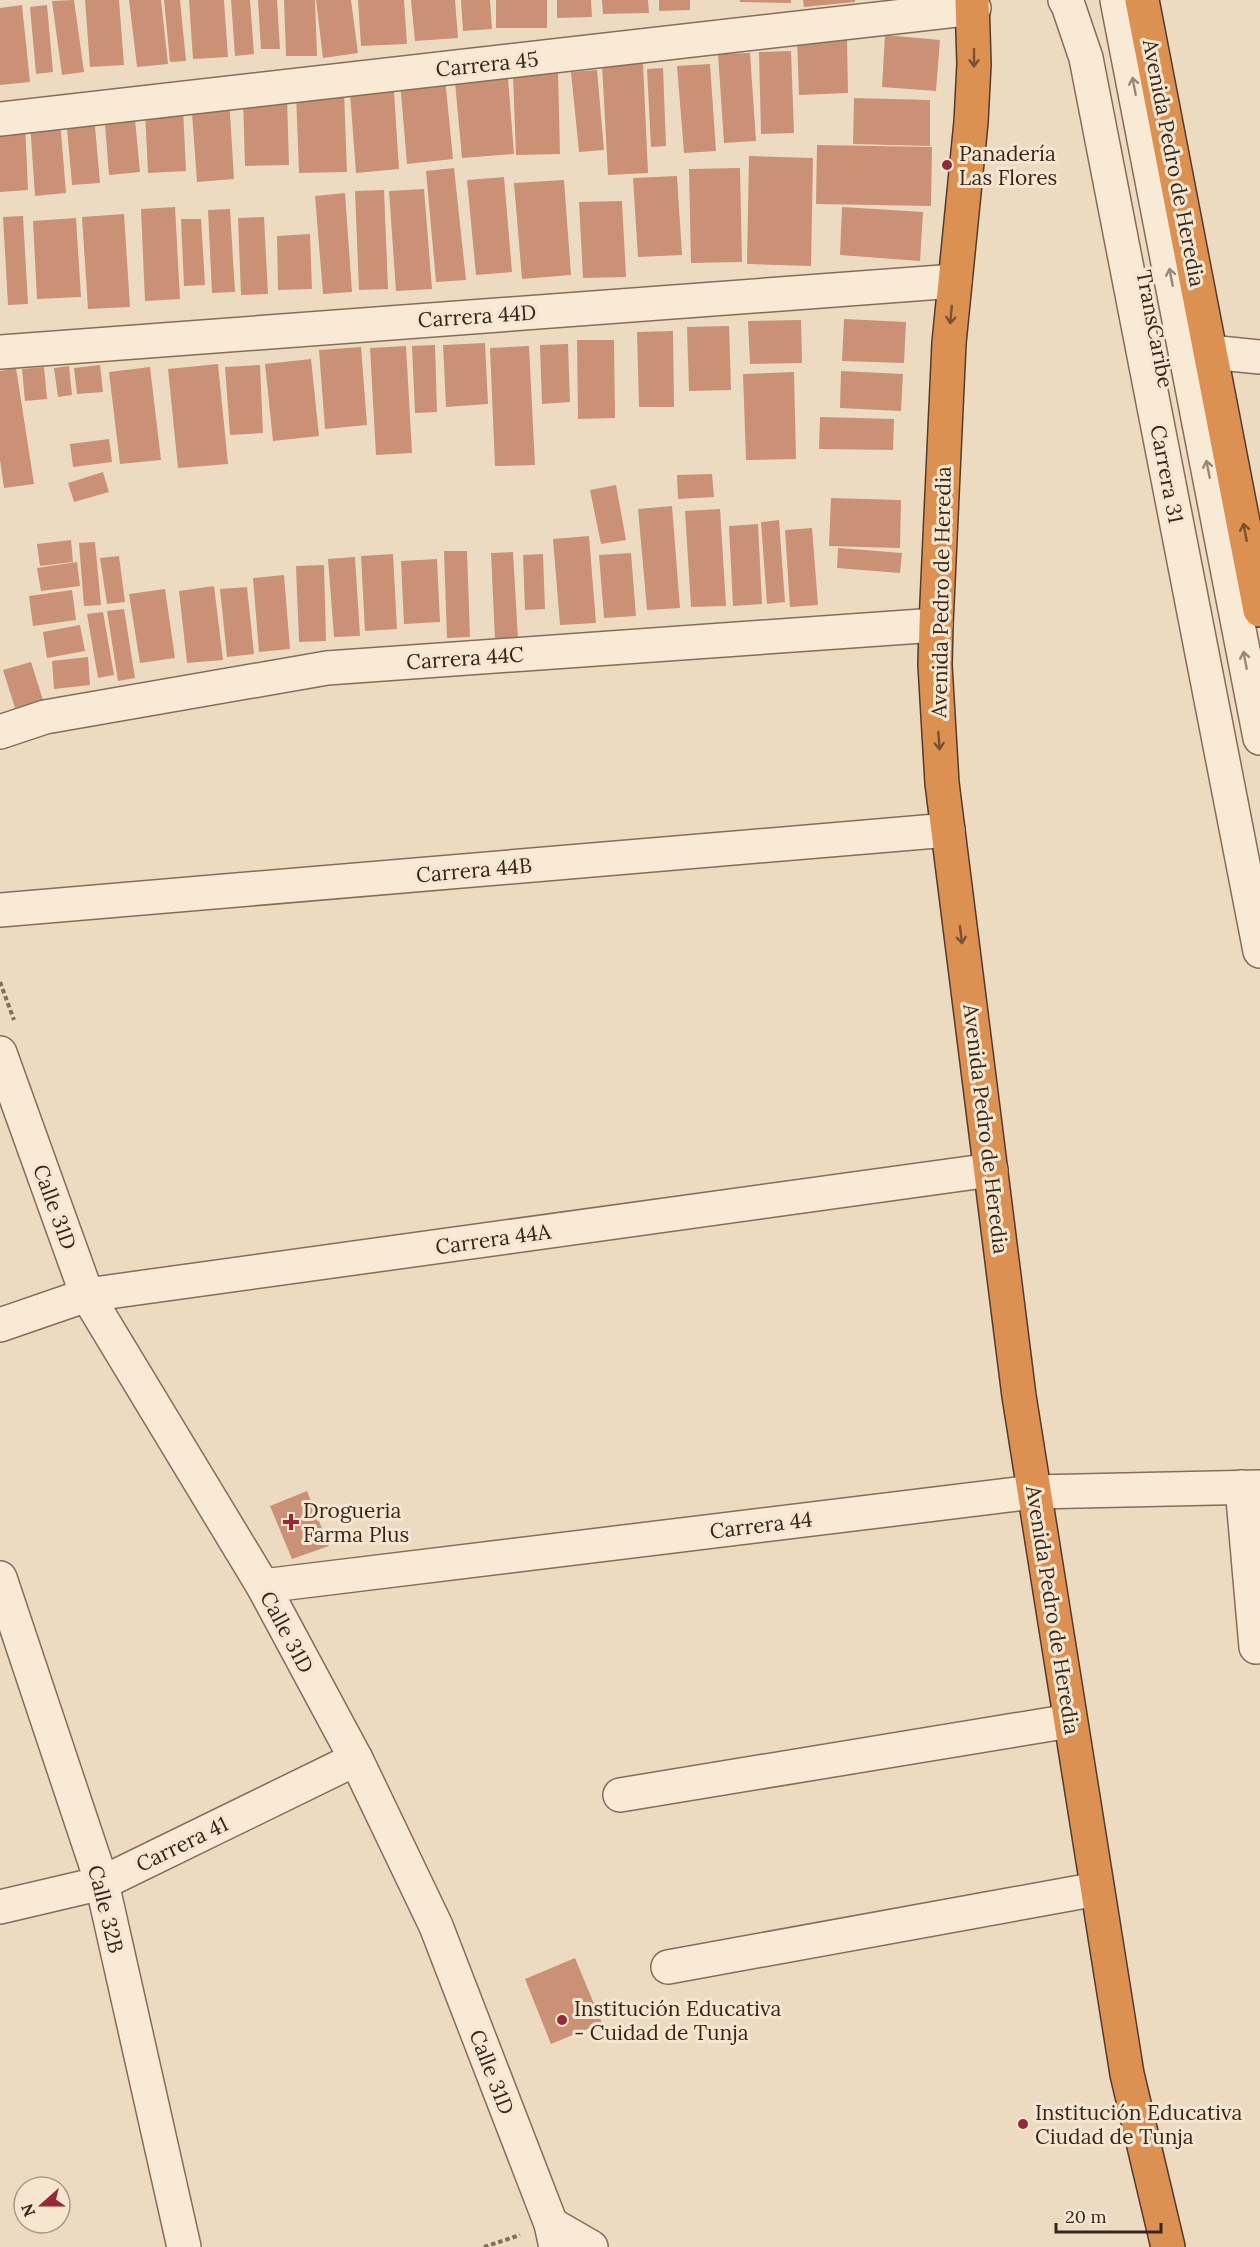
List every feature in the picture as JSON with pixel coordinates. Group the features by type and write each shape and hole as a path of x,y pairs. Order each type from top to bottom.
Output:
{"highway":[{"name":"Avenida Pedro de Heredia","path":"1142,0 1260,610"},
{"name":"Avenida Pedro de Heredia","path":"973,4 971,122 949,343 936,625 938,727 942,783 1019,1396 1127,2074 1168,2247"}],"street":[{"name":"Carrera 31","path":"1065,0 1086,58 1260,951"},
{"name":"TransCaribe","path":"1090,0 1260,870"},
{"name":"TransCaribe","path":"1117,0 1260,738"},
{"name":"Carrera 45","path":"0,119 973,4"},
{"name":"Carrera 44D","path":"0,352 955,281"},
{"path":"1210,352 1260,357"},
{"name":"Carrera 44C","path":"0,732 45,717 327,668 936,625"},
{"name":"Carrera 44B","path":"0,910 948,830"},
{"name":"Calle 31D","path":"0,1053 87,1295 263,1586 356,1759 436,1926 554,2236 591,2247"},
{"name":"Carrera 44A","path":"0,1325 87,1295 991,1170"},
{"path":"1251,1487 1256,1647"},
{"name":"Carrera 44","path":"263,1586 1034,1491 1251,1487"},
{"name":"Calle 32B","path":"0,1578 102,1882 184,2247"},
{"path":"620,1795 1070,1720"},
{"name":"Carrera 41","path":"0,1907 102,1882 356,1759"},
{"path":"668,1968 1097,1889"}],"building":[{"path":"74,0 84,72 62,75 52,1"},
{"path":"85,0 119,0 124,65 90,67"},
{"path":"129,0 161,0 168,64 137,67"},
{"path":"164,0 180,0 186,61 170,62"},
{"path":"189,0 224,0 228,57 193,59"},
{"path":"231,0 250,0 254,54 235,56"},
{"path":"258,0 277,0 280,49 261,49"},
{"path":"284,0 315,0 317,56 286,56"},
{"path":"316,0 351,0 358,53 323,58"},
{"path":"358,0 404,0 407,44 361,46"},
{"path":"411,0 455,0 458,38 415,41"},
{"path":"461,0 490,0 492,29 463,31"},
{"path":"496,0 547,0 547,28 496,28"},
{"path":"557,0 591,0 592,17 557,18"},
{"path":"602,0 648,0 649,13 603,14"},
{"path":"659,0 690,0 690,10 659,11"},
{"path":"740,0 791,0 791,3 740,2"},
{"path":"803,0 855,0 855,2 804,7"},
{"path":"22,5 30,82 0,85 0,8"},
{"path":"47,5 53,72 36,74 30,7"},
{"path":"885,35 940,40 936,91 882,87"},
{"path":"847,38 848,93 799,95 797,39"},
{"path":"791,51 794,133 761,134 759,52"},
{"path":"750,53 756,141 724,143 718,54"},
{"path":"643,63 648,173 608,175 602,65"},
{"path":"710,64 716,151 684,153 677,66"},
{"path":"663,68 666,146 651,147 647,69"},
{"path":"597,70 604,150 579,152 571,72"},
{"path":"558,72 560,154 516,155 513,74"},
{"path":"393,77 399,169 356,173 349,80"},
{"path":"445,78 453,159 407,164 400,82"},
{"path":"508,78 514,154 462,158 455,82"},
{"path":"344,91 347,172 299,173 296,93"},
{"path":"287,96 289,165 245,166 243,98"},
{"path":"229,98 234,179 197,182 191,100"},
{"path":"854,98 930,100 930,146 853,144"},
{"path":"134,109 140,172 109,175 104,112"},
{"path":"183,109 186,171 148,173 145,111"},
{"path":"94,115 100,183 72,185 66,117"},
{"path":"60,120 66,193 35,196 30,123"},
{"path":"25,123 28,190 0,192 0,124"},
{"path":"817,145 932,147 931,206 816,204"},
{"path":"749,156 813,158 811,266 747,264"},
{"path":"454,168 466,280 436,282 426,171"},
{"path":"740,168 742,262 691,263 689,169"},
{"path":"677,176 682,255 638,257 633,178"},
{"path":"504,177 512,272 476,275 467,180"},
{"path":"564,180 571,275 522,279 514,183"},
{"path":"424,189 432,289 396,291 389,191"},
{"path":"384,190 388,289 359,290 355,191"},
{"path":"345,193 352,292 323,294 315,196"},
{"path":"622,201 626,277 583,278 579,202"},
{"path":"175,207 180,299 145,301 141,209"},
{"path":"842,207 923,212 920,261 840,255"},
{"path":"230,209 235,292 212,293 208,210"},
{"path":"124,214 130,307 88,309 82,217"},
{"path":"23,216 28,304 8,305 3,217"},
{"path":"264,217 268,294 241,295 238,218"},
{"path":"76,218 81,297 37,299 33,221"},
{"path":"181,219 201,219 205,285 184,286"},
{"path":"310,234 312,289 278,290 277,236"},
{"path":"844,319 906,322 904,363 842,361"},
{"path":"801,320 802,363 750,364 748,321"},
{"path":"729,326 731,390 689,391 687,327"},
{"path":"673,331 674,407 639,407 637,332"},
{"path":"577,340 614,340 615,418 578,419"},
{"path":"485,343 488,404 446,407 443,345"},
{"path":"568,344 570,402 542,404 540,345"},
{"path":"435,345 437,412 415,413 412,346"},
{"path":"406,346 412,453 376,455 370,348"},
{"path":"529,346 535,465 495,466 490,348"},
{"path":"361,347 367,425 325,429 319,350"},
{"path":"311,359 319,436 273,441 265,364"},
{"path":"218,364 228,464 178,468 168,369"},
{"path":"100,365 103,392 77,394 74,368"},
{"path":"260,365 263,433 230,435 225,367"},
{"path":"69,366 72,395 58,397 54,368"},
{"path":"44,367 47,399 25,401 22,369"},
{"path":"150,367 161,460 120,464 109,372"},
{"path":"16,368 34,484 4,488 0,460 0,371"},
{"path":"841,371 903,374 901,411 840,408"},
{"path":"794,372 796,459 746,460 743,374"},
{"path":"820,417 894,419 893,450 819,449"},
{"path":"109,439 112,462 73,467 70,444"},
{"path":"103,472 109,492 74,502 68,483"},
{"path":"712,474 714,497 678,499 677,475"},
{"path":"616,485 626,540 601,544 590,490"},
{"path":"831,498 901,500 900,548 829,546"},
{"path":"672,506 680,608 647,610 638,509"},
{"path":"720,509 726,606 691,607 685,511"},
{"path":"779,520 785,602 767,604 761,522"},
{"path":"758,524 762,604 733,606 729,526"},
{"path":"812,528 818,605 790,607 785,530"},
{"path":"589,536 596,623 560,625 553,539"},
{"path":"71,540 73,562 40,566 37,544"},
{"path":"95,542 101,605 84,606 79,543"},
{"path":"838,548 902,553 900,573 837,568"},
{"path":"444,551 467,551 470,637 447,638"},
{"path":"513,552 518,639 495,640 491,553"},
{"path":"631,553 636,616 604,618 599,555"},
{"path":"393,554 397,629 365,631 361,556"},
{"path":"543,554 545,609 525,610 523,555"},
{"path":"119,556 125,602 107,604 100,558"},
{"path":"355,557 360,636 334,637 328,559"},
{"path":"437,559 440,622 404,624 401,561"},
{"path":"77,562 80,586 41,591 37,568"},
{"path":"324,565 326,641 299,642 296,566"},
{"path":"284,575 290,649 259,652 253,578"},
{"path":"214,586 223,660 187,663 179,591"},
{"path":"247,587 254,654 227,657 220,589"},
{"path":"165,589 175,658 140,663 129,594"},
{"path":"72,590 76,620 33,626 29,596"},
{"path":"124,609 135,678 118,681 107,611"},
{"path":"103,612 114,675 98,678 87,614"},
{"path":"80,625 85,651 47,658 43,632"},
{"path":"88,657 90,685 54,689 52,661"},
{"path":"31,662 43,700 15,708 3,670"},
{"path":"307,1491 329,1546 292,1559 270,1506"},
{"path":"575,1958 602,2023 551,2044 525,1979"}],"place":[{"name":"Panadería Las Flores","path":"947,165"},
{"name":"Drogueria Farma Plus","path":"291,1522"},
{"name":"Institución Educativa - Cuidad de Tunja","path":"562,2020"},
{"name":"Institución Educativa Ciudad de Tunja","path":"1023,2124"}]}
